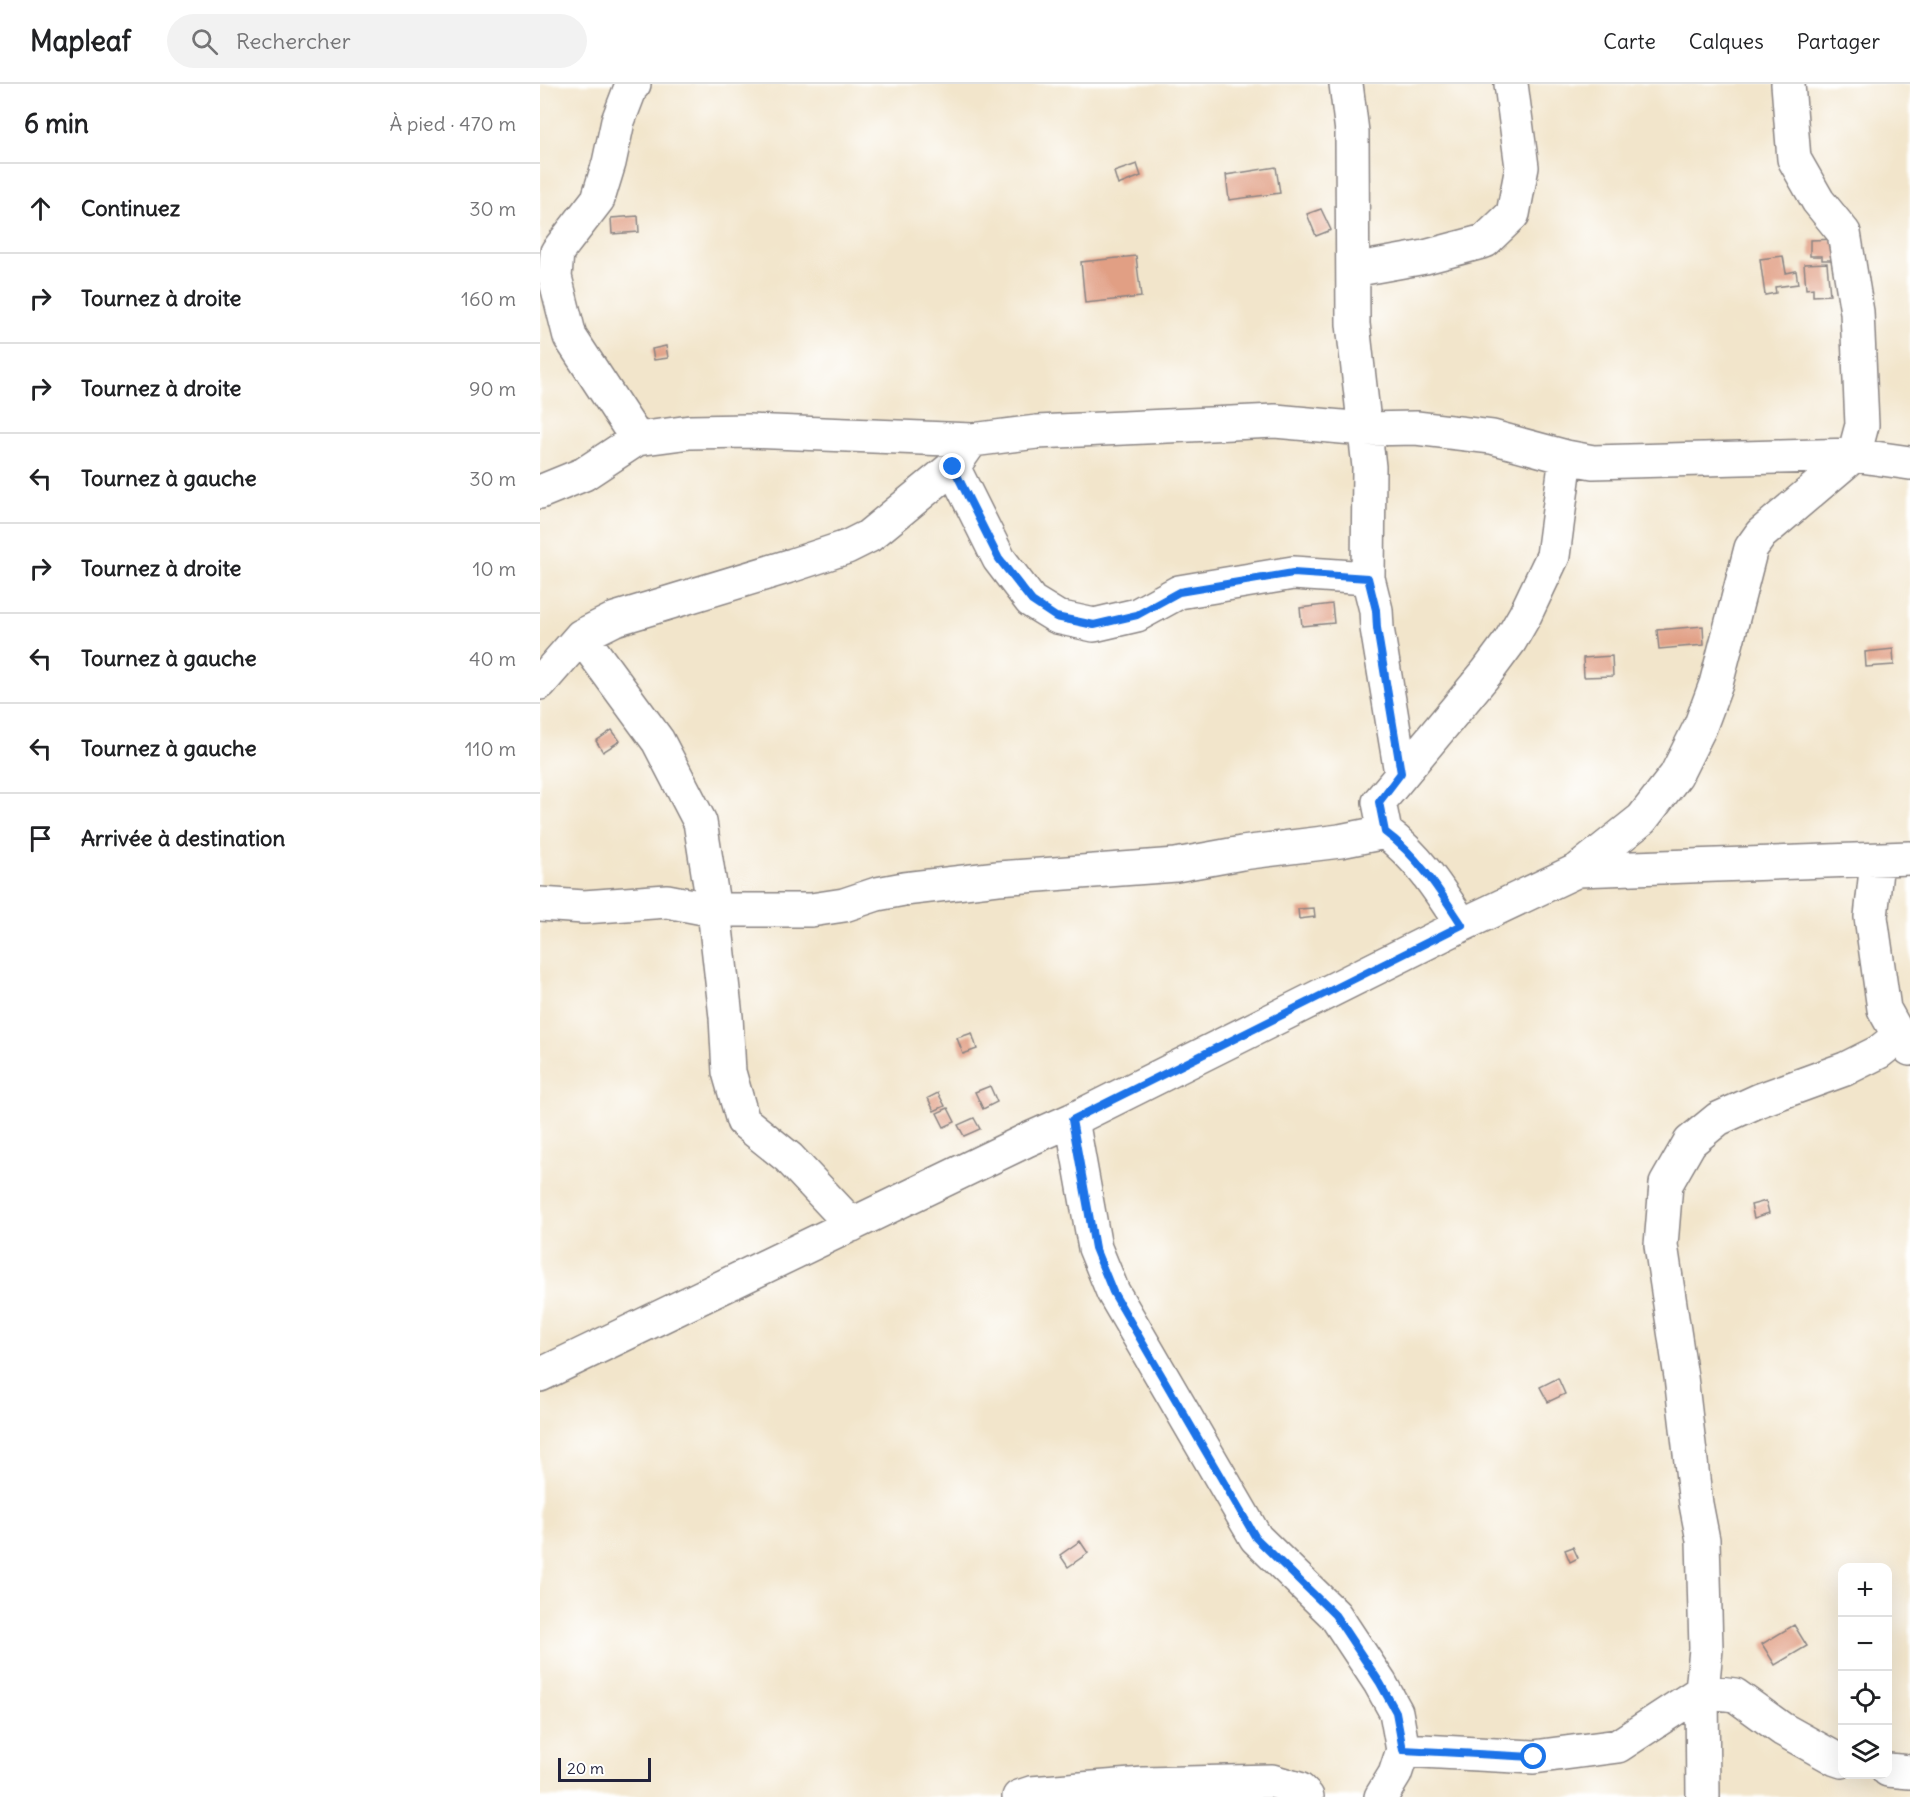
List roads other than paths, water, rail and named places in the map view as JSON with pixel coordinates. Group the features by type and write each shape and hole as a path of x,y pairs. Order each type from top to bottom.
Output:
{"street":[{"path":"634,84 618,121 598,199 548,254 570,336 637,439"},
{"path":"1346,84 1352,132 1353,324 1369,467 1368,578 1376,610 1401,773"},
{"path":"1353,270 1425,257 1485,241 1513,214 1522,167 1511,84"},
{"path":"540,1375 1072,1120 1462,925 1578,870 1642,819 1676,775 1700,727 1716,684 1752,548 1761,534 1854,455 1862,425 1858,324 1844,233 1818,201 1794,159 1788,84"},
{"path":"540,492 584,474 637,439 690,432 748,431 972,440 1037,432 1275,421 1364,429 1416,428 1492,437 1593,462 1854,455 1910,463"},
{"path":"540,683 581,636 615,619 847,547 869,536 953,467 972,440"},
{"path":"540,904 584,907 667,901 714,910 811,910 844,905 877,894 904,889 998,878 1176,865 1242,853 1340,841 1382,817 1401,773 1510,641 1553,556 1566,457"},
{"path":"953,467 999,559 1032,601 1056,617 1094,625 1137,615 1179,592 1293,573 1368,578"},
{"path":"581,636 658,741 700,822 714,910 726,1017 729,1072 743,1121 789,1158 852,1225"},
{"path":"1382,817 1399,842 1427,873 1462,925"},
{"path":"1578,870 1910,858"},
{"path":"1703,1797 1702,1691 1706,1649 1703,1540 1696,1504 1681,1377 1661,1245 1666,1184 1690,1142 1718,1119 1779,1092 1845,1069 1904,1042 1884,1009 1871,917 1876,861"},
{"path":"1072,1120 1095,1248 1113,1292 1256,1538 1335,1615 1380,1683 1396,1712 1403,1750 1395,1774 1381,1797"},
{"path":"1403,1750 1534,1757 1618,1746 1702,1691 1735,1695 1782,1729 1838,1760"},
{"path":"1892,1770 1910,1772"},
{"path":"1019,1797 1031,1793 1144,1784 1272,1780 1299,1789 1307,1797"}]}
